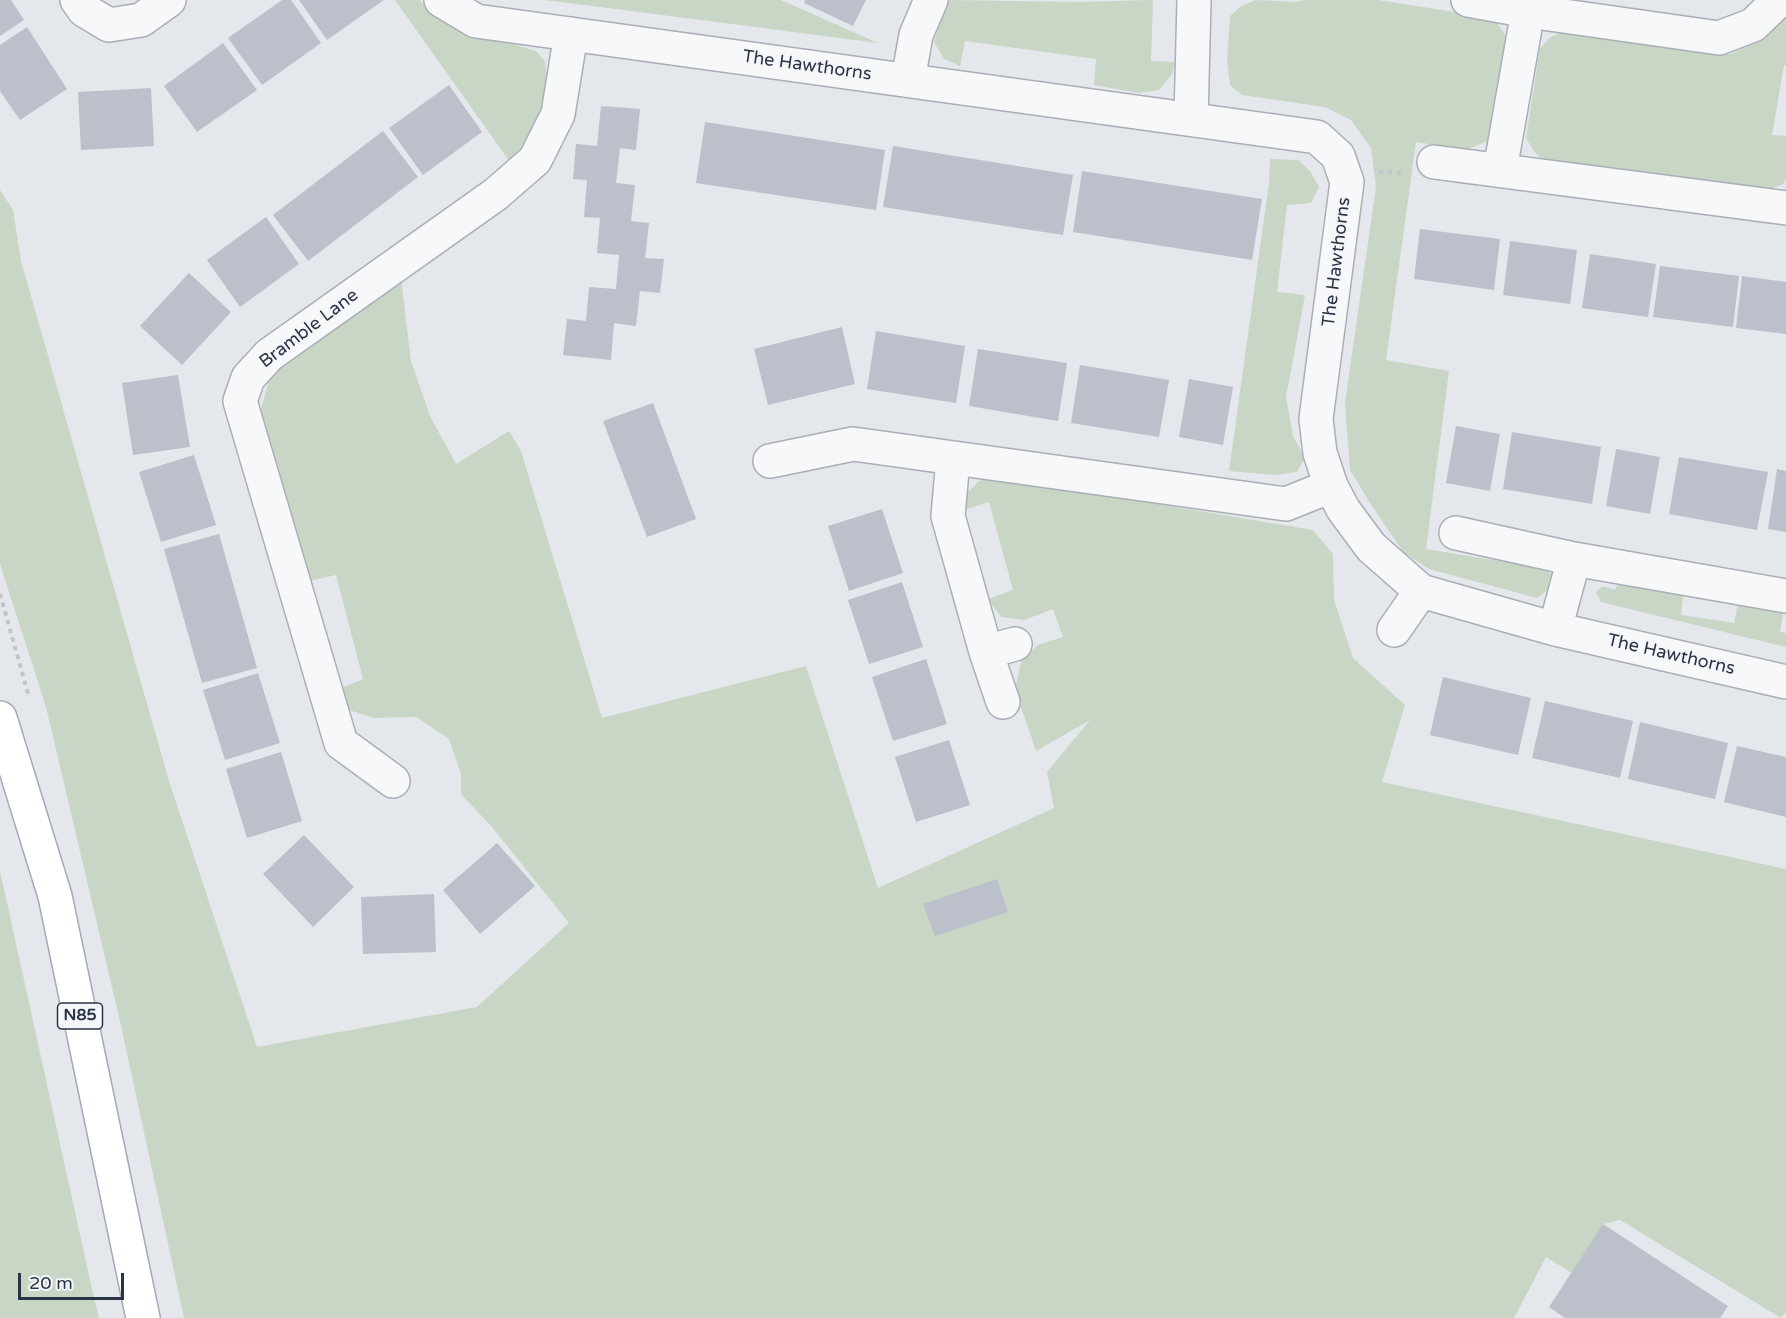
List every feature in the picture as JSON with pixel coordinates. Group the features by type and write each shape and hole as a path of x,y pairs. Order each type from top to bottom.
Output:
{"main road":[{"name":"N85","path":"0,718 55,896 143,1318"}],"street":[{"path":"77,0 84,10 109,25 141,20 170,0"},
{"path":"441,0 476,21 571,34"},
{"path":"908,80 916,35 931,0"},
{"path":"1191,119 1194,0"},
{"path":"1468,0 1528,11 1719,38 1753,25 1779,0"},
{"path":"1500,170 1528,11"},
{"name":"The Hawthorns","path":"571,34 1317,137 1338,156 1347,182 1316,419 1320,453 1331,486 1343,509 1371,547 1421,591 1555,629 1786,682"},
{"name":"Bramble Lane","path":"393,781 341,743 240,401 248,378 269,355 486,201 535,160 558,114 571,34"},
{"path":"1434,162 1786,208"},
{"path":"770,461 853,444 1286,504 1331,486"},
{"path":"953,459 948,516 1000,648 1003,702"},
{"path":"1456,533 1574,559 1786,596"},
{"path":"1555,629 1574,559"},
{"path":"1394,630 1421,591"}],"path":[{"path":"1347,182 1386,171 1424,175 1434,162"}],"green space":[{"path":"395,0 420,0 425,6 465,30 536,51 545,61 547,81 541,114 521,154 510,162"},
{"path":"545,0 781,0 878,43 709,21"},
{"path":"948,0 1079,2 1153,0 1151,61 1175,62 1172,74 1159,90 1139,93 1094,85 1096,59 965,41 960,66 944,59 934,42"},
{"path":"1256,0 1296,2 1304,0 1378,0 1467,14 1496,22 1504,33 1508,47 1497,128 1487,141 1466,150 1416,142 1386,360 1449,371 1426,549 1541,568 1554,575 1552,586 1537,598 1429,569 1404,553 1350,470 1345,403 1376,187 1371,148 1351,120 1325,107 1242,95 1230,85 1227,61 1230,16 1241,6"},
{"path":"1786,12 1786,65 1784,65 1772,135 1786,136 1786,179 1783,184 1763,192 1545,162 1533,150 1526,138 1540,48 1551,37 1565,31 1730,54 1753,44"},
{"path":"1270,159 1298,160 1310,171 1319,187 1311,203 1287,205 1277,292 1305,295 1286,397 1293,436 1305,458 1297,472 1275,475 1229,471 1269,183"},
{"path":"0,190 13,210 21,261 169,781 257,1047 477,1007 569,923 492,827 461,794 461,774 449,739 416,717 373,718 343,708 336,690 363,679 336,575 309,581 261,409 269,381 283,363 401,279 411,361 430,416 456,464 509,431 521,451 602,718 806,666 878,888 1054,808 1047,772 1090,720 1036,751 1015,690 1021,662 1038,645 1063,637 1053,609 1024,620 1001,617 988,599 1013,590 989,502 964,510 966,494 979,481 995,477 1313,530 1333,554 1334,600 1353,658 1405,705 1382,782 1786,869 1786,1312 1781,1318 1620,1220 1603,1224 1572,1273 1546,1257 1514,1318 184,1318 122,1030 46,707 0,564"},
{"path":"1620,580 1684,590 1681,615 1734,623 1739,598 1784,606 1780,632 1786,633 1786,647 1601,602 1596,592 1602,586 1615,590"},
{"path":"0,871 92,1289 99,1318 0,1318"}],"building":[{"path":"0,0 11,0 24,20 0,36"},
{"path":"282,0 291,0 321,43 262,85 228,38"},
{"path":"299,0 384,0 327,40"},
{"path":"805,0 866,0 853,26 804,3"},
{"path":"27,27 67,89 20,120 0,91 0,45"},
{"path":"223,43 257,90 197,132 164,86"},
{"path":"449,85 482,132 423,175 389,128"},
{"path":"151,88 154,146 81,150 78,92"},
{"path":"601,106 640,109 636,150 620,148 616,183 635,185 631,221 649,223 645,258 664,259 660,293 640,291 636,326 614,323 611,360 563,355 567,319 586,321 589,287 616,289 619,255 597,253 600,218 584,217 587,180 573,179 576,144 597,146"},
{"path":"705,122 885,150 876,210 696,183"},
{"path":"383,131 418,177 308,261 273,215"},
{"path":"893,146 1073,175 1063,235 883,207"},
{"path":"1082,171 1262,199 1252,260 1073,232"},
{"path":"266,217 299,264 240,307 207,260"},
{"path":"1420,229 1500,239 1494,290 1414,279"},
{"path":"1510,241 1577,250 1570,304 1503,295"},
{"path":"1590,254 1656,264 1648,317 1582,308"},
{"path":"1660,266 1739,276 1733,327 1653,317"},
{"path":"189,273 231,312 182,365 140,326"},
{"path":"1742,276 1786,282 1786,334 1736,328"},
{"path":"842,327 855,384 768,405 754,349"},
{"path":"876,331 965,346 956,403 867,389"},
{"path":"978,349 1067,363 1058,421 969,406"},
{"path":"1080,365 1169,380 1159,437 1071,423"},
{"path":"178,375 190,447 133,455 122,383"},
{"path":"1189,379 1233,387 1223,445 1179,437"},
{"path":"653,403 696,519 647,537 603,421"},
{"path":"1456,426 1500,434 1490,491 1446,483"},
{"path":"1512,432 1601,447 1592,504 1503,489"},
{"path":"1616,449 1660,457 1650,514 1606,506"},
{"path":"194,455 216,525 161,542 139,472"},
{"path":"1679,457 1768,472 1757,530 1669,514"},
{"path":"1777,469 1786,471 1786,532 1768,529"},
{"path":"882,509 903,573 849,591 828,526"},
{"path":"219,534 257,668 202,683 164,549"},
{"path":"902,582 923,647 869,664 848,600"},
{"path":"926,659 947,724 893,741 872,677"},
{"path":"258,673 280,743 225,760 203,690"},
{"path":"1443,677 1531,698 1518,755 1430,735"},
{"path":"1545,701 1633,721 1620,778 1532,758"},
{"path":"1640,722 1728,743 1715,799 1628,779"},
{"path":"949,740 970,805 916,822 895,757"},
{"path":"1737,746 1786,757 1786,817 1724,802"},
{"path":"281,752 302,821 247,838 226,769"},
{"path":"304,835 354,887 313,927 263,874"},
{"path":"497,843 535,886 480,934 443,890"},
{"path":"997,879 1008,912 935,936 923,904"},
{"path":"434,894 436,952 363,954 361,897"},
{"path":"1603,1224 1728,1306 1720,1318 1565,1318 1549,1307"}]}
